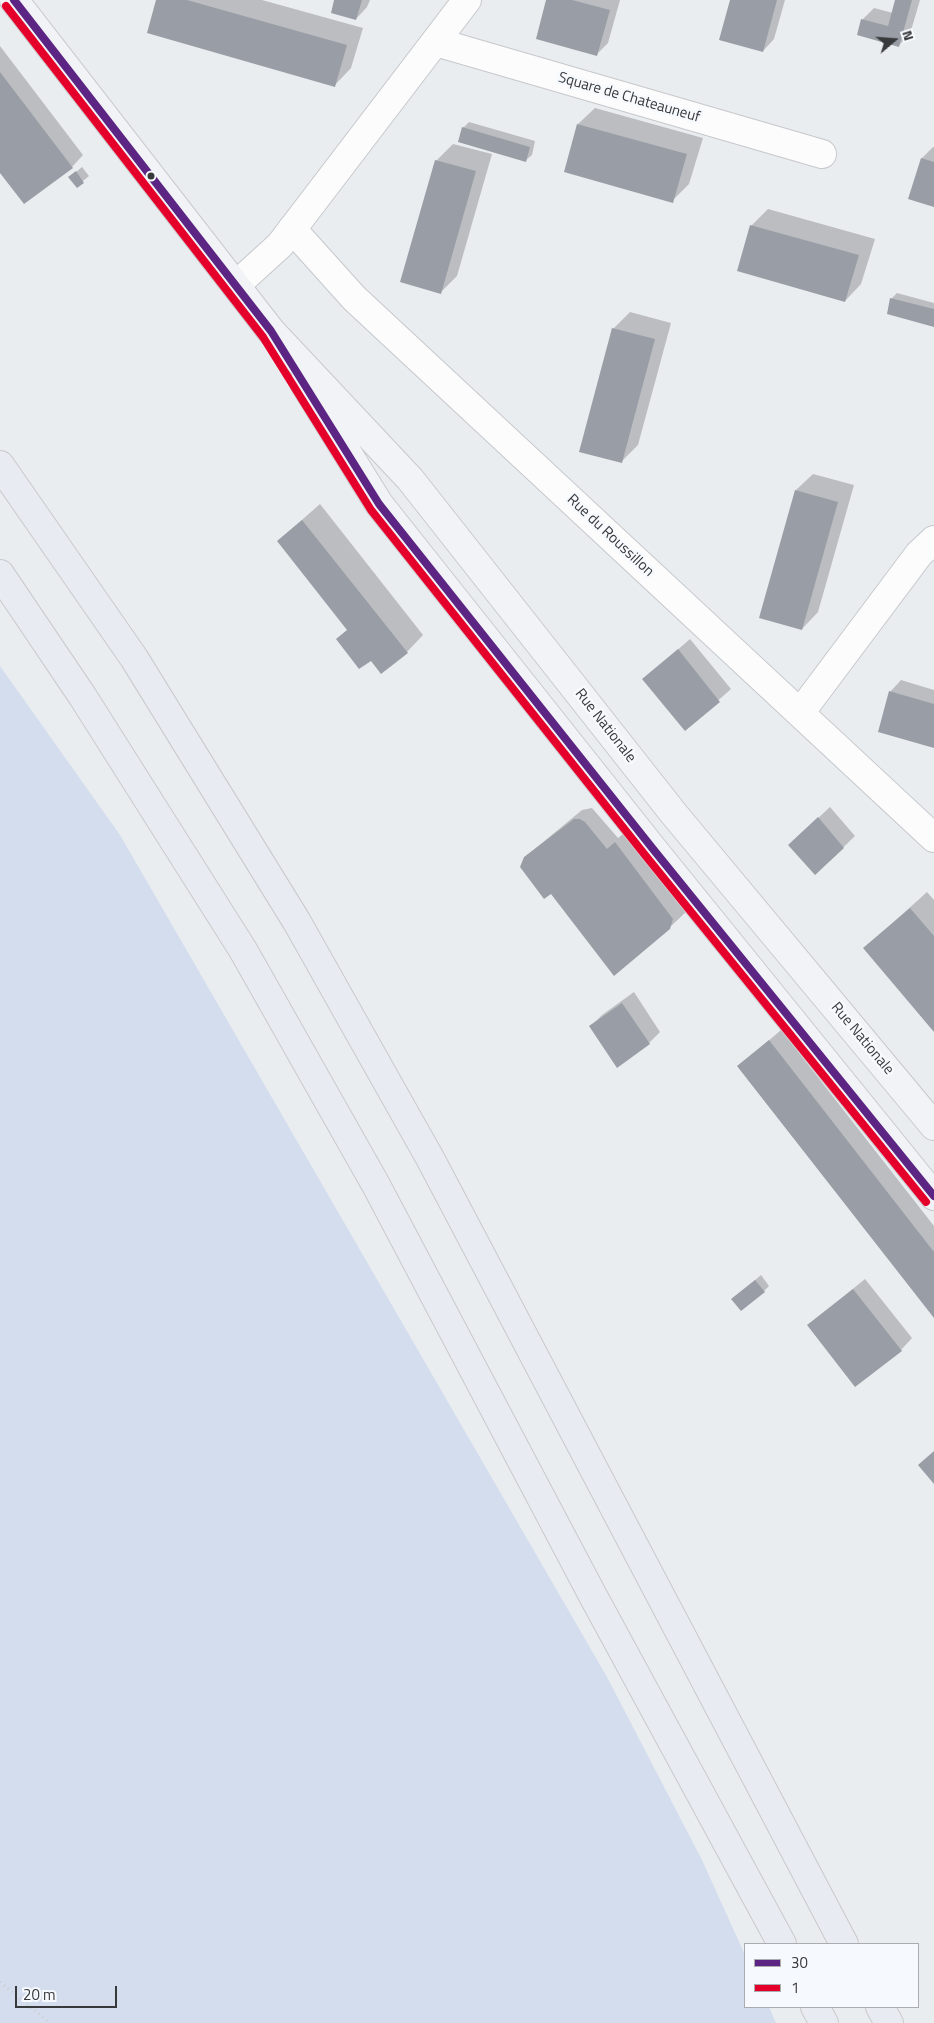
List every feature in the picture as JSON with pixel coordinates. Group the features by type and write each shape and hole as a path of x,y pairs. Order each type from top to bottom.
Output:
{"highway":[{"path":"0,465 134,658 297,922 431,1160 843,1943"},
{"path":"0,574 83,697 243,950 376,1186 588,1585 781,1943"},
{"path":"816,2008 824,2023"},
{"path":"881,2008 889,2023"}],"main road":[{"name":"Rue Nationale","path":"14,0 271,331 379,504 653,849 934,1196"},
{"name":"Rue Nationale","path":"271,331 410,479 674,814 934,1126"}],"street":[{"path":"236,285 280,245 467,0"},
{"name":"Square de Chateauneuf","path":"436,42 822,154"},
{"name":"Rue du Roussillon","path":"292,229 354,298 934,838"},
{"path":"800,713 919,554 934,540"}],"path":[{"path":"0,1982 50,2023"}],"shaded area":[{"path":"0,666 120,835 607,1677 702,1860 744,1953 744,2008 769,2008 776,2023 0,2023"}],"building":[{"path":"156,0 187,0 347,45 335,87 147,33"},
{"path":"334,0 362,0 356,20 331,13"},
{"path":"546,0 572,0 610,10 597,56 536,39"},
{"path":"730,0 777,0 763,52 719,40"},
{"path":"895,0 912,0 899,47 857,35 861,19 888,26"},
{"path":"0,72 73,168 24,204 0,173"},
{"path":"577,124 687,154 673,203 564,172"},
{"path":"462,127 530,147 526,162 458,142"},
{"path":"921,158 934,162 934,207 908,199"},
{"path":"435,160 476,171 441,294 400,282"},
{"path":"76,171 84,183 77,188 68,177"},
{"path":"750,225 859,255 845,302 737,271"},
{"path":"890,298 934,309 934,327 887,314"},
{"path":"612,328 655,339 622,463 579,452"},
{"path":"795,490 838,502 802,630 759,618"},
{"path":"302,520 408,653 381,674 371,661 359,669 336,639 347,630 277,541"},
{"path":"678,649 720,702 685,731 642,679"},
{"path":"889,691 934,704 934,748 878,732"},
{"path":"818,817 844,848 815,875 788,845"},
{"path":"574,819 580,819 585,822 607,849 615,842 673,919 670,929 614,976 551,894 544,899 520,867 524,857"},
{"path":"910,908 934,936 934,1032 863,948"},
{"path":"622,1003 650,1044 617,1068 589,1026"},
{"path":"769,1040 934,1252 934,1318 737,1066"},
{"path":"755,1280 765,1292 741,1311 731,1299"},
{"path":"853,1289 902,1351 855,1387 807,1325"},
{"path":"934,1451 934,1484 918,1465"}],"transit line":[{"name":"30","path":"14,0 271,331 379,504 653,849 934,1196"},
{"name":"1","path":"6,6 263,337 371,510 645,855 926,1202"}]}
